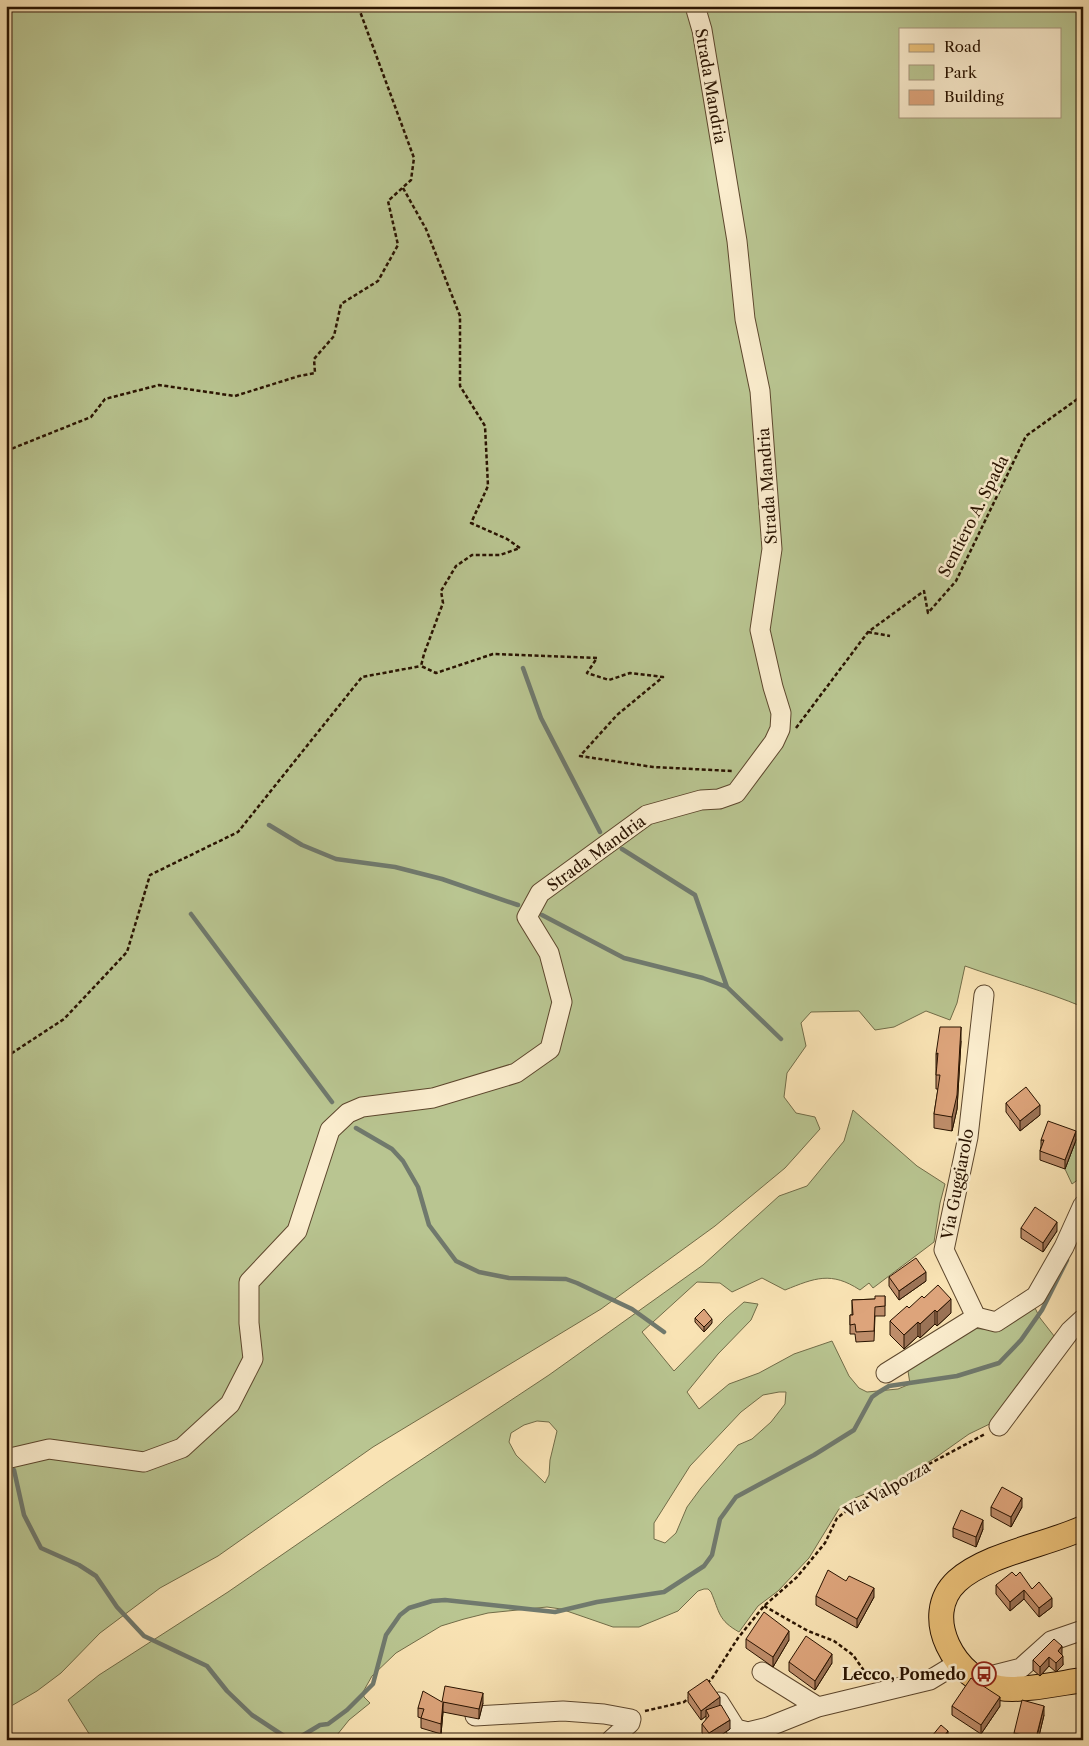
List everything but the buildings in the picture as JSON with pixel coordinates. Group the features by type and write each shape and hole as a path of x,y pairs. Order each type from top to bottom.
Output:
{"main road":[{"path":"1083,1528 983,1564 970,1571 954,1584 944,1604 941,1618 946,1640 958,1663 989,1686 1001,1689 1018,1688 1083,1680"}],"street":[{"name":"Strada Mandria","path":"6,1458 49,1449 144,1462 182,1448 230,1404 253,1358 249,1323 249,1282 298,1231 330,1130 348,1113 362,1107 433,1098 516,1072 550,1049 562,1002 548,953 528,917 540,893 648,815 701,800 718,799 736,793 774,742 780,729 781,713 760,630 772,549 760,391 745,318 738,241 702,30 695,6"},
{"name":"Via Guggiarolo","path":"976,1317 944,1250 968,1137 984,994"},
{"path":"886,1373 976,1317 996,1322 1036,1296 1064,1246 1083,1205"},
{"path":"999,1426 1070,1331 1083,1319"},
{"path":"989,1686 994,1675 1021,1668 1051,1641 1083,1630"},
{"path":"719,1702 736,1729 748,1732 768,1727 818,1707 930,1680 958,1663"},
{"path":"762,1672 818,1707"},
{"path":"475,1716 563,1711 604,1714 631,1719 630,1723 611,1740"}],"path":[{"path":"6,451 90,417 105,399 159,385 235,396 299,376 315,373 314,359 334,336 341,304 378,281 398,245 388,201 412,180 414,158 358,6"},
{"path":"403,188 426,229 460,316 460,386 485,426 488,486 471,523 507,539 520,548 500,555 472,555 456,566 442,590 443,603 421,666"},
{"name":"Sentiero A. Spada","path":"774,742 782,741 799,725 868,632 924,592 928,613 956,581 1026,436 1083,395"},
{"path":"868,632 890,636"},
{"path":"6,1057 64,1019 127,952 150,876 238,832 362,677 421,666 436,673 493,654 597,658 587,673 609,680 630,672 663,677 617,715 580,756 653,767 731,772 737,766"},
{"name":"Via Valpozza","path":"704,1685 711,1680 738,1638 764,1606 797,1578 825,1543 837,1518 860,1501 999,1426"},
{"path":"764,1606 808,1631 834,1641 853,1655 867,1675 886,1676"},
{"path":"631,1719 646,1711 684,1702 691,1697"}],"green space":[{"path":"6,6 1083,6 1083,1007 965,966 957,1003 950,1020 926,1011 894,1027 875,1030 859,1011 811,1012 801,1023 806,1046 787,1073 784,1097 796,1113 815,1117 820,1129 785,1168 715,1226 601,1309 373,1447 218,1556 160,1588 100,1633 61,1673 37,1691 6,1709"},
{"path":"853,1110 917,1166 945,1184 934,1242 873,1288 869,1283 860,1290 840,1280 823,1278 805,1282 785,1290 762,1278 732,1292 720,1283 697,1282 642,1332 674,1371 744,1302 758,1304 751,1320 718,1354 687,1392 699,1409 729,1384 759,1373 794,1354 832,1341 849,1376 859,1388 867,1392 898,1389 910,1384 908,1371 929,1354 971,1328 994,1330 1033,1304 1040,1318 1058,1341 1002,1418 969,1434 899,1480 855,1498 839,1509 809,1558 778,1591 758,1606 739,1632 723,1620 708,1589 698,1591 678,1611 639,1627 613,1627 561,1609 547,1607 488,1613 441,1626 396,1653 372,1676 363,1692 364,1697 370,1703 349,1720 333,1740 93,1740 68,1700 99,1675 228,1592 389,1481 549,1375 703,1265 779,1196 807,1186 844,1141","holes":["786,1392 785,1404 771,1422 752,1439 738,1445 701,1488 687,1507 676,1533 665,1543 654,1539 654,1523 690,1466 741,1412 763,1395","537,1421 549,1422 557,1431 550,1460 549,1475 545,1483 516,1455 509,1442 511,1433 524,1425"]},
{"path":"1083,1132 1083,1176 1072,1184 1065,1169 1076,1140"}],"waterway":[{"path":"523,668 541,718 600,832"},
{"path":"269,825 302,845 336,859 395,867 442,879 518,905"},
{"path":"622,849 695,895 727,987"},
{"path":"191,914 332,1102"},
{"path":"542,915 624,958 703,978 727,987 781,1039"},
{"path":"356,1128 392,1149 403,1161 418,1187 429,1225 456,1261 479,1272 509,1278 566,1279 632,1309 664,1332"},
{"path":"1078,1237 1083,1229"},
{"path":"295,1740 320,1725 328,1724 347,1710 373,1684 386,1635 400,1615 409,1608 432,1601 445,1600 555,1612 597,1602 664,1592 704,1566 712,1555 720,1519 736,1497 814,1455 854,1430 872,1397 879,1392 889,1386 957,1376 999,1363 1021,1340 1042,1310 1067,1260"},
{"path":"14,1470 24,1515 41,1548 79,1565 96,1576 117,1607 144,1636 207,1666 227,1691 252,1715 290,1740"}],"place":[{"name":"Lecco, Pomedo","path":"984,1674"}]}
